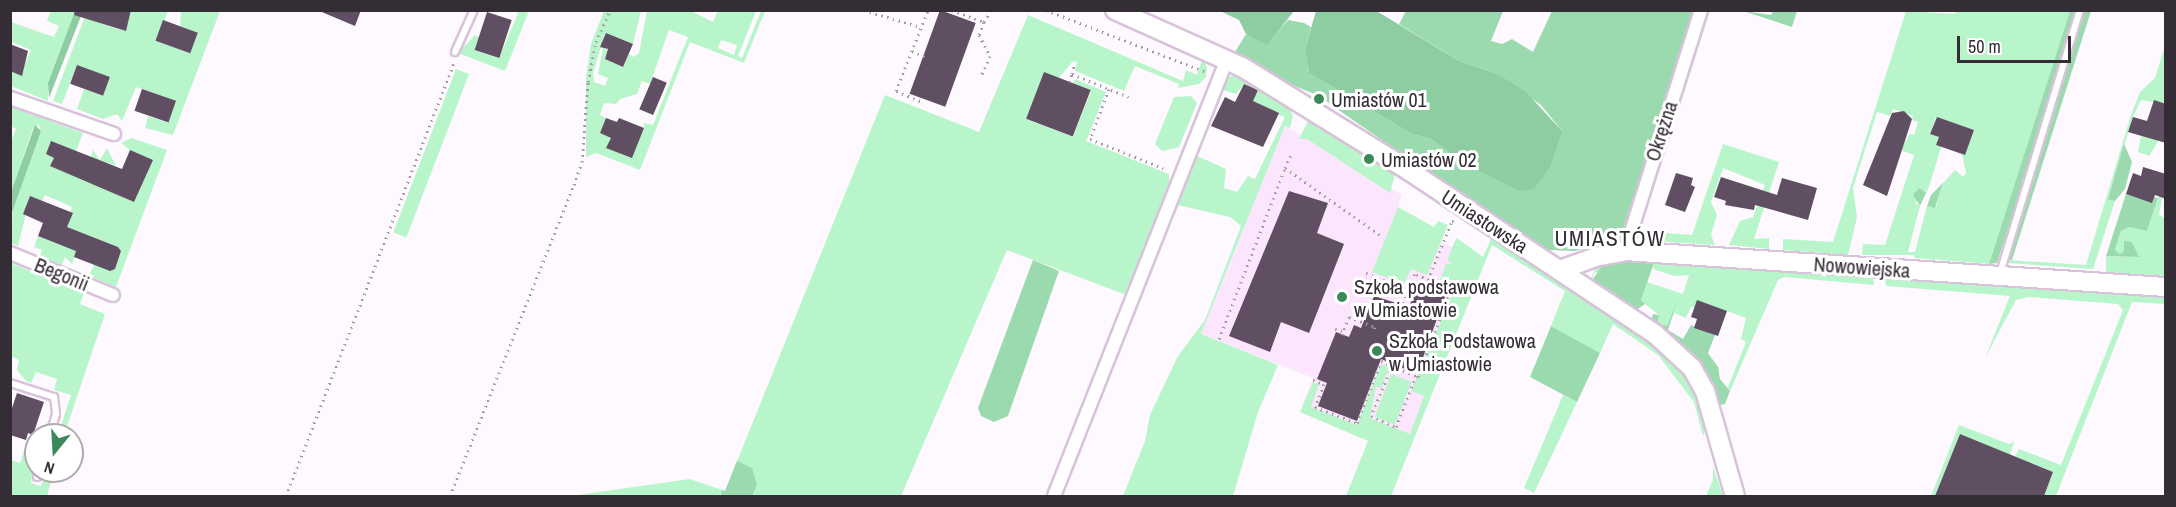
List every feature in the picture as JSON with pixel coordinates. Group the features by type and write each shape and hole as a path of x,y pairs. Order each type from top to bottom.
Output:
{"main road":[{"name":"Umiastowska","path":"1115,10 1227,60 1364,142 1655,334 1692,368 1716,418 1735,496"},
{"name":"Nowowiejska","path":"1560,270 1594,257 1625,251 2166,287"}],"street":[{"name":"Okrężna","path":"1625,251 1701,10"},
{"path":"1053,496 1227,60"},
{"path":"10,98 114,134"},
{"name":"Begonii","path":"10,253 113,295"}],"lane":[{"path":"455,52 474,10"},
{"path":"1999,276 2080,10"},
{"path":"10,383 54,397 56,414 53,423"}],"path":[{"path":"450,496 582,162 592,62 610,10"},
{"path":"864,10 894,22 895,17 921,27"},
{"path":"920,101 896,91 928,10"},
{"path":"952,10 984,22"},
{"path":"1046,10 1207,72"},
{"path":"980,78 990,56 979,35 990,12"},
{"path":"912,51 928,58"},
{"path":"286,496 454,66 455,52"},
{"path":"1069,82 1075,62"},
{"path":"1072,74 1129,97"},
{"path":"1109,89 1090,139 1162,168"},
{"path":"1219,339 1292,152"},
{"path":"1285,168 1380,235"},
{"path":"1429,289 1430,280 1452,221 1456,222"},
{"path":"1366,273 1390,283 1384,300"},
{"path":"1392,366 1371,417 1396,426 1451,289 1415,274 1403,305"},
{"path":"1335,328 1342,333 1349,317 1375,327 1373,332"},
{"path":"1360,327 1362,322"},
{"path":"1313,380 1324,384 1315,407 1357,423 1381,362 1416,376"}],"shaded area":[{"path":"1956,10 2070,11 1989,264 1915,258 1914,255 1862,255 1863,244 1885,245 1914,155 1900,150 1910,134 1914,135 1918,122 1912,120 1913,116 1893,109 1890,116 1877,112 1853,188 1857,217 1848,255 1783,250 1783,239 1833,242 1906,11 1955,14","holes":["1936,117 1974,130 1962,154 1966,173 1963,177 1955,170 1943,183 1936,207 1927,206 1915,252 1908,252 1920,206 1915,203 1930,184 1941,147 1936,145 1939,137 1930,134"]},
{"path":"51,11 75,11 48,83 48,101 11,86 11,70 21,73 31,50 12,42 11,22 54,37 59,26 47,21"},
{"path":"75,11 83,11 49,98 48,83"},
{"path":"87,11 102,24 125,31 131,11 168,11 156,41 190,53 197,33 180,26 181,11 220,11 173,135 145,128 148,116 168,123 176,101 136,87 122,121 117,114 103,119 77,109 84,89 103,96 77,65 62,104 53,101"},
{"path":"519,11 529,11 505,71 458,53 475,35 479,37 475,50 499,58"},
{"path":"604,11 641,11 633,44 605,34 593,73 594,82 605,86 608,78 598,74 603,48 608,50 605,59 623,67 629,54 634,57 639,53 647,11 691,11 713,22 718,11 756,11 738,56 742,58 761,11 765,11 744,63 690,42 640,170 596,153 586,157 586,77 591,44","holes":["669,30 688,37 653,125 644,123 644,128 607,148 611,138 600,133 606,118 600,115 604,103 616,104 620,99 637,94 642,81 650,84","721,40 737,45 734,55 718,48"]},
{"path":"1220,11 1294,11 1267,45 1246,34 1239,20"},
{"path":"1316,11 1378,12 1461,62 1495,73 1525,91 1562,131 1550,167 1534,189 1520,191 1465,164 1431,139 1412,134 1309,73 1305,49"},
{"path":"1406,11 1503,11 1491,41 1502,44 1512,39 1533,52 1552,11 1696,11 1620,238 1575,251 1549,250 1477,206 1317,95 1292,85 1235,52 1246,34 1267,44 1288,20 1304,23 1311,27 1305,49 1309,73 1412,134 1431,139 1465,164 1490,174 1562,131 1541,105 1495,73 1461,62 1399,24"},
{"path":"1704,11 1710,11 1640,231 1692,235 1723,144 1779,162 1754,239 1769,238 1769,249 1729,245 1740,221 1753,217 1765,185 1723,168 1711,202 1717,215 1711,235 1715,245 1650,241 1638,237 1635,229"},
{"path":"1743,11 1771,15 1773,11 1797,11 1792,27"},
{"path":"2070,11 2077,11 2021,190 1997,263 1989,264"},
{"path":"2084,11 2091,11 2012,260 2007,260"},
{"path":"1028,15 1183,81 1186,70 1197,75 1203,57 1207,68 1206,77 1199,84 1178,88 1179,84 1135,66 1124,91 1075,71 1077,62 1073,61 1059,78 1044,73 1026,119 1073,137 1091,91 1073,83 1075,79 1106,92 1086,141 1169,174 1169,183 1129,296 1007,250 901,496 571,496 690,479 725,491 885,95 979,132"},
{"path":"2165,46 2165,104 2141,100 2133,117 2108,198 2115,201 2093,269 2008,263 2007,260 2086,265 2131,115 2140,92 2155,78"},
{"path":"456,69 469,74 406,237 393,232"},
{"path":"1238,75 1288,103 1293,117 1290,128 1285,126 1201,334 1278,365 1258,412 1233,496 1123,496 1145,441 1150,415 1178,356 1205,320 1241,226 1230,217 1178,205 1195,155 1226,169 1224,188 1237,192 1248,176 1255,179 1285,117 1251,104 1258,90 1244,84 1236,94 1222,90 1230,76"},
{"path":"1191,96 1197,103 1179,147 1162,151 1155,144 1174,97"},
{"path":"11,107 83,133 76,151 51,142 46,154 54,158 51,166 83,179 93,150 100,160 107,148 116,166 109,163 99,186 133,202 130,150 121,143 131,138 167,150 116,287 89,276 94,265 115,268 121,251 118,247 83,234 72,264 65,257 62,265 40,256 42,250 34,247 38,236 61,245 72,207 45,195 42,201 30,197 18,246 11,243 13,203 41,131 39,125 33,128 11,192 11,142 16,129 11,126"},
{"path":"1308,121 1365,155 1363,158 1371,163 1373,160 1395,174 1390,193 1307,139 1299,139"},
{"path":"35,125 41,131 11,215 11,192"},
{"name":"Szkoła podstawowa w Umiastowie","path":"1285,126 1402,195 1397,210 1444,235 1441,242 1452,247 1455,241 1483,260 1407,452 1300,412 1313,378 1201,334"},
{"path":"2141,136 2159,140 2149,156 2138,152"},
{"path":"2124,144 2132,162 2125,189 2115,201 2108,199"},
{"path":"2165,177 2159,215 2165,218 2165,276 2106,272 2106,256 2138,257 2125,251 2120,254 2115,250 2121,231 2129,227 2147,231"},
{"path":"1943,183 1935,208 1927,206 1931,195"},
{"path":"1930,184 1920,206 1913,195 1919,188 1925,192"},
{"path":"2126,194 2152,202 2154,197 2158,198 2147,231 2129,227 2121,231 2117,243 2115,250 2120,254 2124,251 2124,241 2132,242 2139,257 2106,256"},
{"path":"1398,207 1434,227 1438,221 1448,225 1427,275 1411,269 1404,284 1372,272"},
{"path":"1492,237 1498,237 1669,355 1696,393 1709,424 1703,436 1694,402 1658,355 1613,324 1600,353 1551,326 1565,291 1492,245 1391,496 1346,496 1368,441 1300,412 1313,382 1319,384 1311,407 1357,425 1381,364 1390,367 1381,388 1376,386 1370,418 1410,434 1424,396 1411,391 1456,286 1440,280 1446,264 1453,263 1447,260 1457,238 1483,257"},
{"path":"1628,259 1814,273 1826,277 1828,273 1869,276 1874,281 1874,285 1784,277 1778,280 1730,391 1728,387 1746,342 1741,339 1746,318 1727,311 1691,307 1686,318 1675,313 1678,307 1667,326 1658,323 1659,315 1641,301 1647,282 1683,294 1689,275 1674,276 1653,269 1654,264 1594,273 1593,279 1592,276 1597,266"},
{"path":"1033,260 1059,271 1008,416 994,422 981,416 978,408"},
{"path":"1625,261 1654,263 1641,300 1645,304 1635,311 1593,279 1602,266"},
{"path":"10,263 84,293 80,304 105,314 68,423 62,423 71,395 54,390 57,379 36,372 31,383 26,381 17,370 19,360 11,356"},
{"path":"1894,277 2058,287 2072,292 2079,289 2165,295 2165,304 2132,302 2056,496 2044,496 2053,472 2039,466 2027,496 2020,496 2033,464 2015,457 2019,449 2061,465 2123,310 2118,304 2028,297 2016,300 1985,358 2010,296 1886,286 1885,280"},
{"path":"1676,305 1668,330 1683,339 1691,325 1715,335 1708,353 1718,367 1720,379 1730,391 1725,404 1720,405 1700,364 1651,321 1653,314 1659,315 1658,323 1667,326"},
{"path":"1551,326 1600,353 1577,402 1530,377"},
{"path":"1391,374 1412,382 1395,425 1375,417"},
{"path":"1563,395 1577,402 1534,493 1524,488"},
{"path":"1959,425 2009,444 2014,442 2010,455 1988,446 1968,496 1959,496 1981,443 1960,434 1935,496 1931,496"},
{"path":"24,451 24,483 41,486 42,483 51,483 47,496 11,496 11,460 20,463"},
{"path":"737,461 752,468 757,485 752,496 722,496 721,490 725,491"},
{"path":"1713,467 1723,496 1706,496 1713,480"}],"building":[{"path":"75,10 131,10 126,31 74,15"},
{"path":"317,10 361,10 355,26"},
{"path":"940,10 976,23 945,107 910,94"},
{"path":"487,12 512,20 499,58 475,50"},
{"path":"163,20 198,33 190,53 155,41"},
{"path":"606,33 633,44 623,67 605,59 608,49 600,47"},
{"path":"10,44 28,51 22,76 10,71"},
{"path":"77,65 110,77 103,96 70,84"},
{"path":"1044,72 1091,90 1073,137 1026,119"},
{"path":"653,77 667,83 653,115 639,109"},
{"path":"1244,84 1258,90 1253,101 1279,113 1263,147 1211,126 1225,97 1235,102"},
{"path":"142,89 176,101 169,122 135,111"},
{"path":"2154,100 2166,104 2166,143 2128,132 2133,117 2147,121"},
{"path":"1904,111 1912,119 1887,196 1863,185 1892,113"},
{"path":"1937,117 1974,130 1965,155 1936,145 1939,137 1930,134"},
{"path":"606,118 617,122 619,118 644,128 632,158 606,148 611,138 600,133"},
{"path":"51,141 122,169 130,150 153,160 134,202 50,166 54,158 46,154"},
{"path":"2143,167 2166,174 2166,199 2155,195 2152,203 2126,194 2133,173 2141,176"},
{"path":"1676,173 1693,178 1691,185 1695,187 1685,212 1665,205"},
{"path":"1721,177 1777,195 1782,178 1817,188 1808,220 1755,205 1754,210 1725,205 1726,201 1714,197"},
{"path":"1289,191 1328,203 1317,233 1344,244 1309,333 1281,322 1270,352 1229,336"},
{"path":"30,196 73,213 67,227 118,247 121,251 115,269 110,271 74,257 76,251 38,236 43,223 23,214"},
{"name":"Szkoła Podstawowa w Umiastowie","path":"1418,285 1446,294 1417,374 1381,359 1357,421 1318,406 1327,383 1317,379 1336,332 1349,337 1354,325 1361,328 1374,296 1409,307"},
{"path":"1697,300 1727,311 1718,336 1694,328 1697,319 1691,317"},
{"path":"17,393 44,402 37,423 24,423 24,439 10,435 10,414"},
{"path":"1960,434 2053,472 2044,496 1935,496"}],"place":[{"name":"Umiastów 01","path":"1319,99"},
{"name":"Umiastów 02","path":"1369,159"},
{"name":"Szkoła podstawowa w Umiastowie","path":"1342,297"},
{"name":"Szkoła Podstawowa w Umiastowie","path":"1377,351"}],"district":[{"name":"UMIASTÓW","path":"1610,239"}]}
